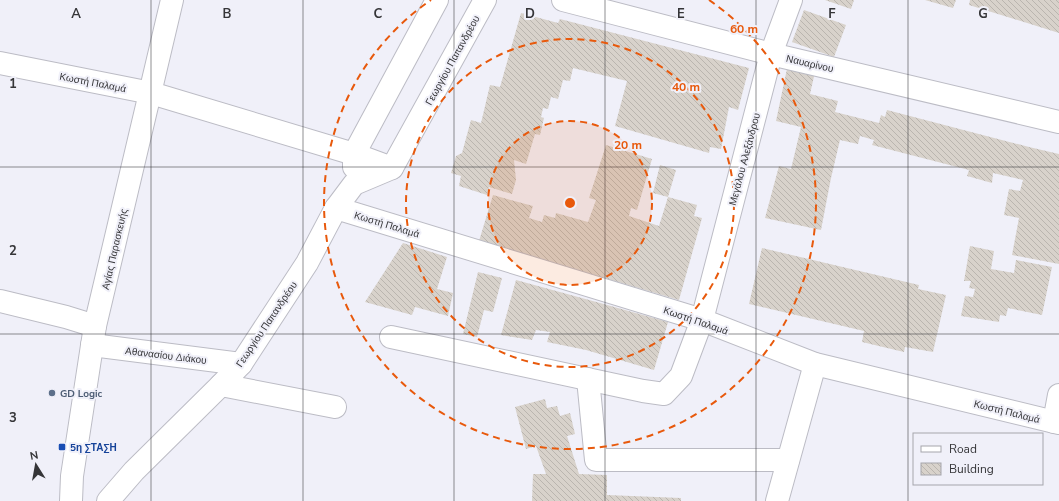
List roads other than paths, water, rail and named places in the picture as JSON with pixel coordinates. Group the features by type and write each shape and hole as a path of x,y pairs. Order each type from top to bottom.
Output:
{"street":[{"name":"Αγίας Παρασκευής","path":"71,501 72,476 94,336 172,0"},
{"path":"392,168 354,184 354,154 437,0"},
{"name":"Γεωργίου Παπανδρέου","path":"392,168 485,0"},
{"name":"Ναυαρίνου","path":"563,0 772,54 1059,122"},
{"name":"Μεγάλου Αλεξάνδρου","path":"588,379 664,394 681,376 702,320 772,54 791,0"},
{"name":"Κωστή Παλαμά","path":"0,63 151,93 354,154 392,168"},
{"name":"Γεωργίου Παπανδρέου","path":"108,501 134,471 222,385 241,364 307,263 336,208 354,184"},
{"name":"Κωστή Παλαμά","path":"336,208 702,320 814,364 1056,423"},
{"name":"Αθανασίου Διάκου","path":"0,301 66,317 94,336 241,364"},
{"path":"391,337 588,379 596,460 788,460"},
{"path":"777,501 814,364"},
{"path":"222,385 336,407"},
{"path":"1056,423 1059,394"}],"place":[{"name":"GD Logic","path":"52,393"},
{"name":"5η ΣΤΑΣΗ","path":"62,447"}]}
